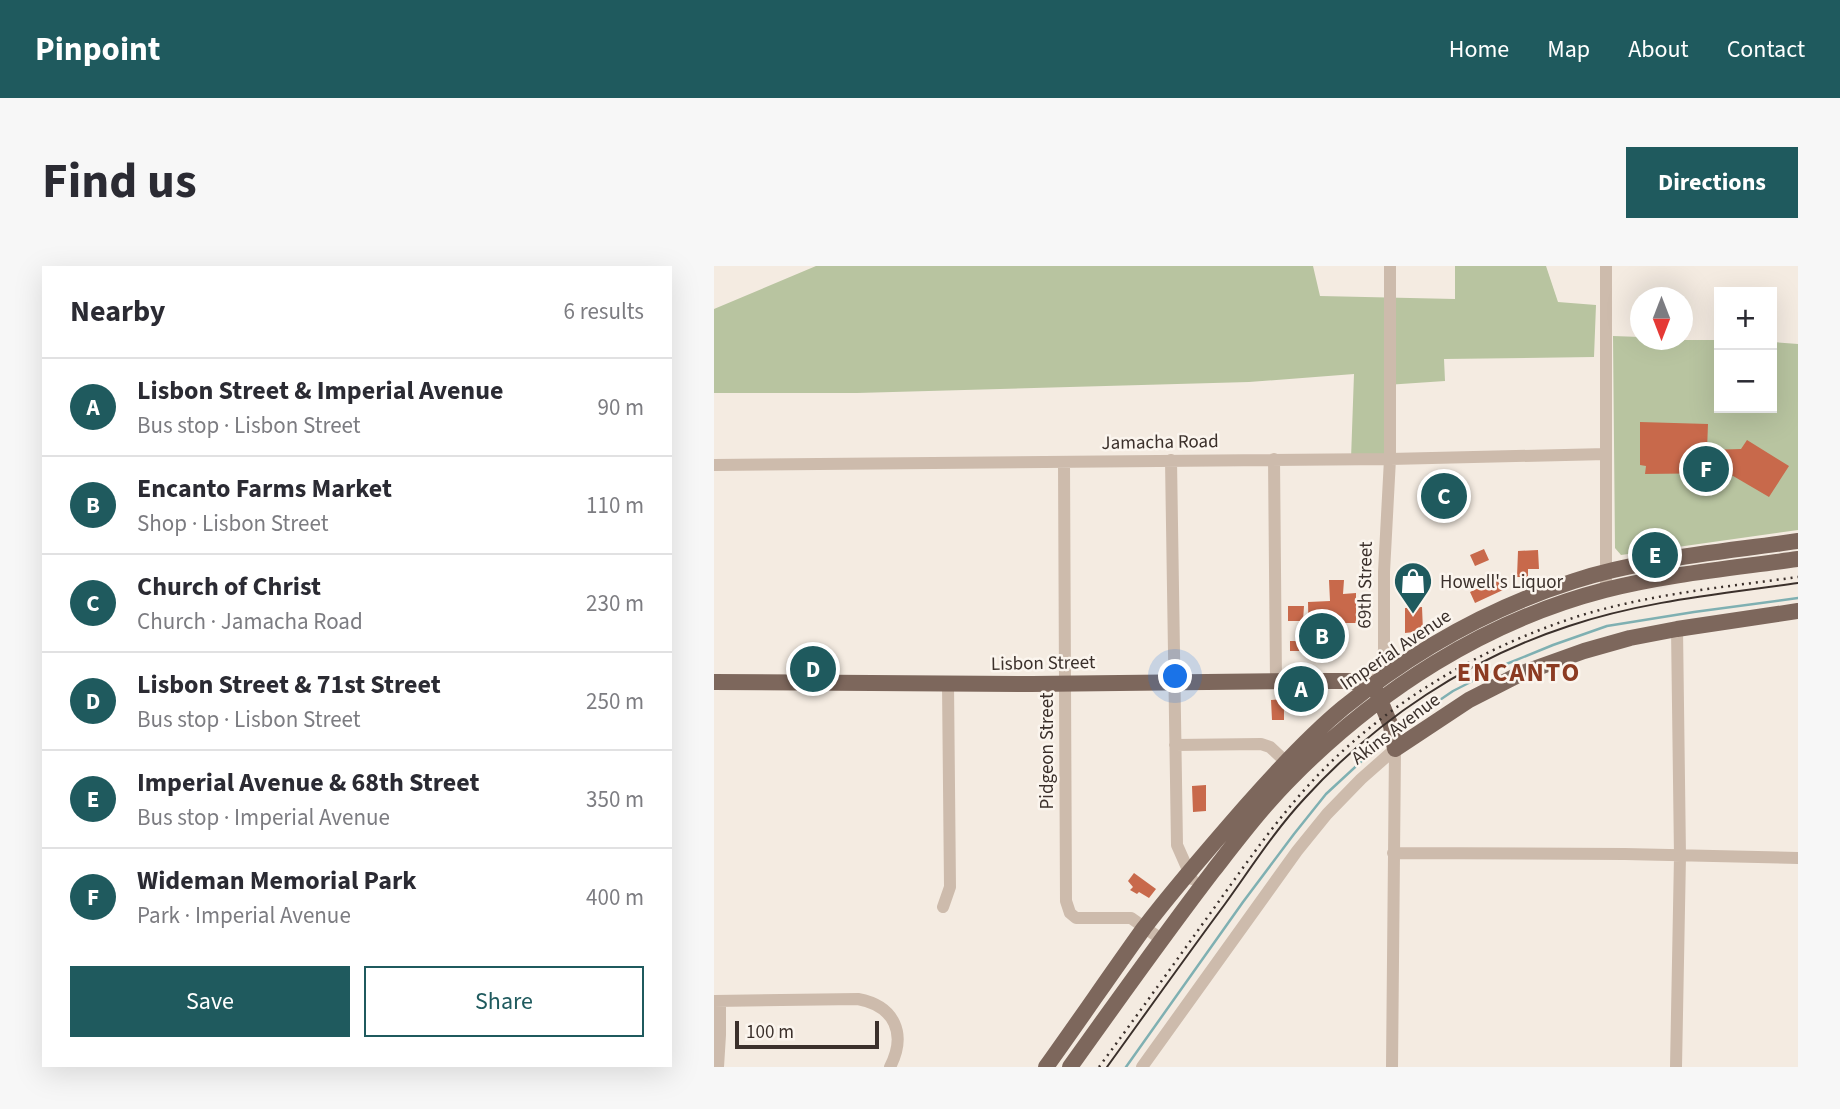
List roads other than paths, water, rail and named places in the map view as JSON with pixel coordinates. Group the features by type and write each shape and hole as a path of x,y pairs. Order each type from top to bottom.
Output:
{"main road":[{"name":"Imperial Avenue","path":"1046,1067 1146,927 1214,842 1286,762 1341,710 1373,685 1419,654 1479,620 1520,601 1573,582 1637,565 1798,541"},
{"name":"Imperial Avenue","path":"1070,1067 1161,939 1249,826 1290,779 1332,739 1429,666 1492,631 1606,590 1698,573 1798,559"},
{"name":"Akins Avenue","path":"1395,749 1469,700 1520,674 1630,638 1798,611"},
{"name":"Lisbon Street","path":"714,682 948,684 1347,681 1373,685"},
{"path":"1373,685 1391,726 1395,749"}],"street":[{"name":"69th Street","path":"1373,685 1382,668 1384,649 1384,572 1390,459 1390,266"},
{"path":"1606,266 1606,590"},
{"name":"Jamacha Road","path":"714,464 1390,459 1606,454"},
{"path":"1274,458 1276,681"},
{"path":"1171,460 1177,845 1198,891"},
{"name":"Pidgeon Street","path":"1065,462 1066,901 1070,913 1076,918 1131,918 1146,927"},
{"path":"1676,1067 1680,856 1677,629"},
{"path":"943,907 950,887 948,684"},
{"path":"1175,745 1261,744 1270,747 1286,762"},
{"path":"1392,1067 1395,749"},
{"name":"Akins Avenue","path":"1142,1067 1297,851 1327,814 1395,749"},
{"path":"1393,853 1798,858"},
{"path":"1146,927 1161,939"},
{"path":"718,1067 717,1001 858,999 872,1002 890,1015 898,1033 891,1064"}],"waterway":[{"path":"1406,723 1453,691 1504,665 1607,626 1798,598"},
{"path":"1126,1067 1294,834 1326,794 1379,745"}],"tram line":[{"path":"1107,1067 1283,823 1362,742 1426,695 1495,656 1597,617 1654,604 1798,583"}],"railway":[{"path":"1099,1067 1285,813 1330,763 1385,716 1446,675 1478,658 1544,628 1579,616 1660,597 1798,577"}],"place":[{"name":"Wideman Memorial Park","path":"1706,469"},
{"name":"Church of Christ","path":"1444,496"},
{"name":"Imperial Avenue & 68th Street","path":"1655,555"},
{"name":"Howell's Liquor","path":"1413,615"},
{"name":"Encanto Farms Market","path":"1322,636"},
{"name":"Lisbon Street & 71st Street","path":"813,669"},
{"name":"Lisbon Street & Imperial Avenue","path":"1301,689"}],"district":[{"name":"ENCANTO","path":"1519,672"}]}
